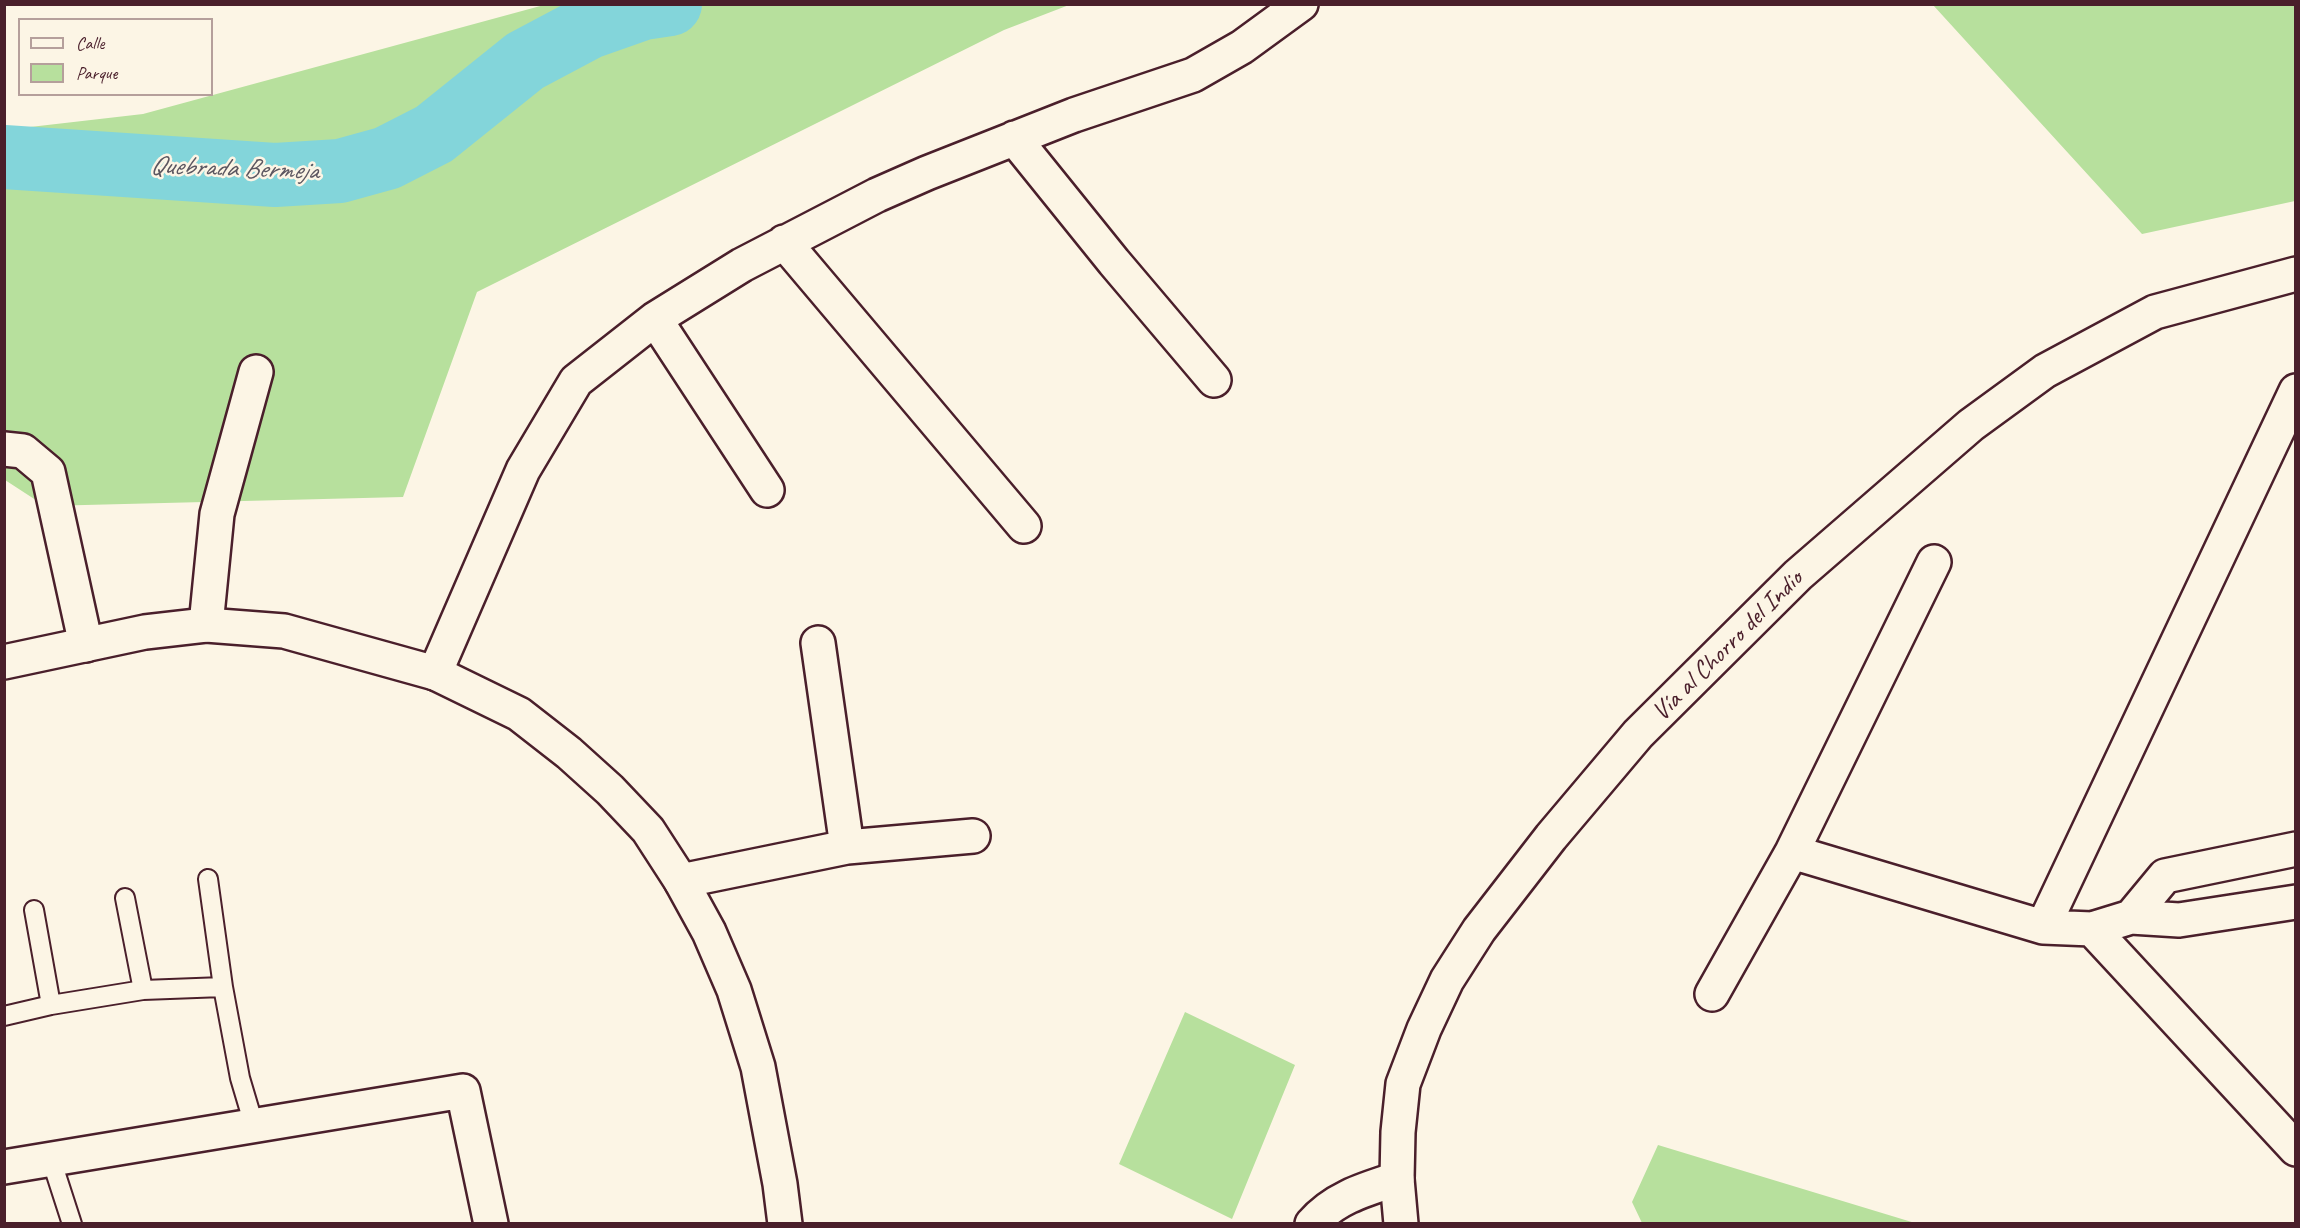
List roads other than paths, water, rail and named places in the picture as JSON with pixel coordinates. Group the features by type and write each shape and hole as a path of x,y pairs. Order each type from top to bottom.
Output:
{"street":[{"path":"435,673 523,470 576,381 654,319 742,265 877,195 1104,103 1193,75 1242,47 1301,4"},
{"path":"1014,138 1114,262 1214,380"},
{"path":"784,242 1024,526"},
{"name":"Vía al Chorro del Indio","path":"1401,1224 1397,1179 1398,1132 1403,1084 1424,1029 1447,980 1479,930 1551,837 1638,734 1798,575 1971,425 2045,371 2155,312 2295,274"},
{"path":"654,319 767,490"},
{"path":"206,625 217,514 256,372"},
{"path":"2043,927 2295,391"},
{"path":"4,449 23,451 48,472 86,645"},
{"path":"1712,994 1792,852 1934,562"},
{"path":"4,662 145,632 206,625 284,631 435,673 519,714 569,753 610,790 648,830 681,881 709,932 734,990 758,1067 780,1184 785,1224"},
{"path":"818,643 847,847"},
{"path":"681,881 847,847 973,836"},
{"path":"2131,917 2165,876 2295,849"},
{"path":"1792,852 2043,927 2092,929 2131,917 2179,920 2295,902"},
{"path":"2092,929 2295,1149"},
{"path":"4,1167 463,1091 491,1224"},
{"path":"1312,1224 1322,1212 1352,1194 1397,1179"}],"lane":[{"path":"208,879 223,987 240,1078 254,1125"},
{"path":"125,898 142,990"},
{"path":"34,910 51,1005"},
{"path":"4,1016 51,1005 142,990 223,987"},
{"path":"51,1159 72,1224"}],"waterway":[{"name":"Quebrada Bermeja","path":"4,157 275,175 340,171 387,158 434,134 525,61 589,27 643,8 670,4"}]}
